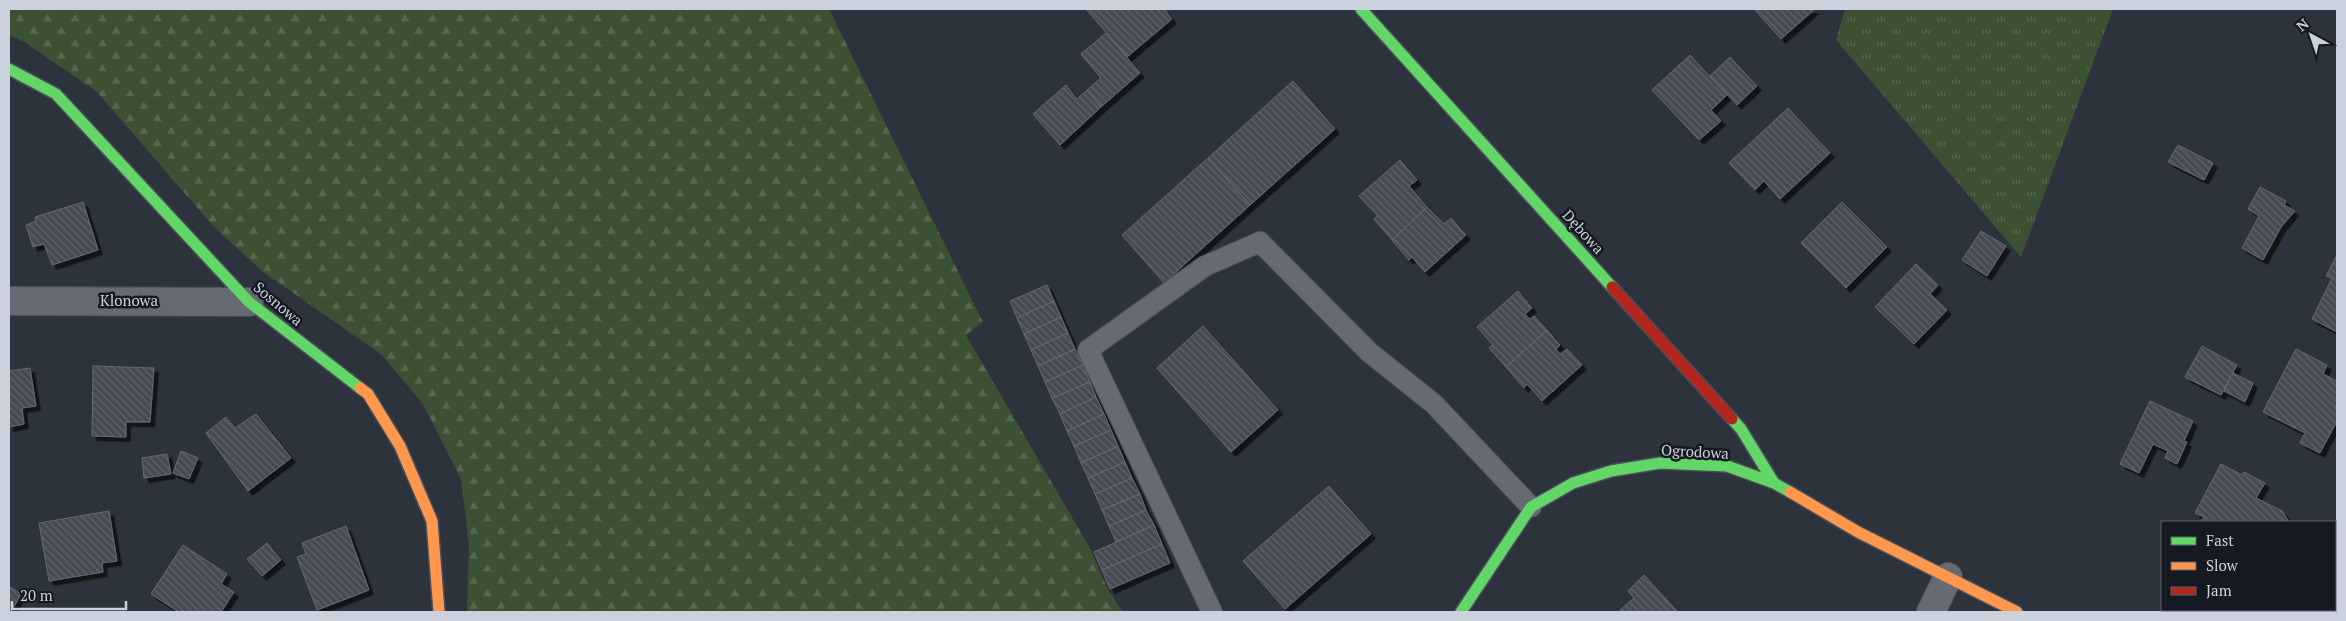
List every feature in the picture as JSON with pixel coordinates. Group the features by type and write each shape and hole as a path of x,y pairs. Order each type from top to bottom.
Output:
{"street":[{"name":"Dębowa","path":"1361,9 1741,429 1774,483"},
{"name":"Sosnowa","path":"9,69 56,94 249,302 368,394 400,446 432,521 439,612"},
{"name":"Klonowa","path":"9,301 249,302"},
{"name":"Ogrodowa","path":"1461,612 1531,508 1573,484 1611,471 1660,463 1727,466 1774,483 1858,532 2017,612"},
{"path":"1930,612 1948,578"}],"lane":[{"path":"1212,612 1088,350 1205,266 1260,242 1369,352 1434,404 1531,508"}],"green space":[{"path":"9,9 829,9 983,322 966,335 1091,550 1107,588 1123,612 467,612 469,544 461,479 423,404 382,355 262,271 214,227 97,92 23,41 9,35"},
{"path":"1845,9 2113,9 2021,257 1836,40"}],"building":[{"path":"1086,9 1164,9 1172,19 1127,57"},
{"path":"1754,9 1815,9 1781,39"},
{"path":"1106,33 1140,73 1101,107 1087,90 1101,78 1081,54"},
{"path":"1690,55 1727,95 1711,110 1721,121 1699,140 1652,90"},
{"path":"1730,57 1757,86 1737,105 1710,76"},
{"path":"1293,81 1335,129 1250,205 1208,158"},
{"path":"1066,85 1077,99 1087,90 1101,107 1060,145 1033,114"},
{"path":"1788,108 1830,153 1780,199 1764,181 1755,190 1729,163"},
{"path":"2178,145 2213,163 2204,180 2168,162"},
{"path":"1208,158 1250,205 1164,283 1122,235"},
{"path":"1400,160 1417,180 1409,186 1427,207 1392,240 1374,219 1378,216 1359,196"},
{"path":"2260,187 2286,201 2284,205 2295,211 2281,227 2263,260 2242,248 2259,216 2248,209"},
{"path":"83,202 98,250 52,265 44,244 33,247 26,225 36,221 35,217"},
{"path":"1842,202 1887,247 1846,288 1801,243"},
{"path":"1427,207 1444,224 1451,218 1466,235 1425,272 1412,257 1409,260 1392,240"},
{"path":"1981,231 2006,246 1987,276 1962,260"},
{"path":"2337,255 2337,332 2312,319 2332,278 2326,276"},
{"path":"1916,264 1938,285 1930,294 1947,310 1914,344 1875,307"},
{"path":"1047,285 1054,301 1017,318 1010,301"},
{"path":"1518,291 1532,308 1525,314 1530,319 1534,316 1547,330 1506,367 1489,348 1493,345 1477,327"},
{"path":"1054,301 1061,317 1024,334 1017,318"},
{"path":"1061,317 1068,333 1031,350 1024,334"},
{"path":"1203,326 1278,410 1231,452 1157,368"},
{"path":"1547,330 1560,345 1556,349 1560,354 1567,349 1582,365 1542,401 1527,384 1524,388 1506,367"},
{"path":"1068,333 1075,349 1038,366 1031,350"},
{"path":"2202,346 2237,365 2221,395 2185,377"},
{"path":"1075,349 1083,365 1045,382 1038,366"},
{"path":"2296,349 2327,365 2323,374 2337,381 2337,403 2335,408 2337,410 2337,421 2320,453 2300,443 2305,433 2263,412"},
{"path":"1083,365 1090,382 1052,398 1045,382"},
{"path":"93,366 154,368 150,422 126,422 126,437 92,436"},
{"path":"30,368 36,406 22,408 24,424 9,427 9,371"},
{"path":"2233,373 2253,383 2245,402 2224,391"},
{"path":"1090,382 1096,397 1060,414 1052,398"},
{"path":"1096,397 1104,414 1067,431 1060,414"},
{"path":"2150,401 2193,421 2184,441 2187,442 2177,464 2165,458 2168,451 2153,444 2139,473 2120,464"},
{"path":"256,414 291,458 248,491 206,433 226,417 235,428"},
{"path":"1104,414 1111,430 1074,446 1067,431"},
{"path":"1111,430 1118,446 1081,463 1074,446"},
{"path":"1118,446 1125,462 1088,478 1081,463"},
{"path":"181,451 198,458 189,479 173,473"},
{"path":"167,454 171,474 144,478 142,458"},
{"path":"1125,462 1132,478 1095,494 1088,478"},
{"path":"2221,464 2242,475 2244,472 2265,483 2256,498 2282,511 2288,521 2202,521 2204,517 2195,513"},
{"path":"1132,478 1140,494 1102,510 1095,494"},
{"path":"1329,486 1371,534 1285,609 1243,561"},
{"path":"1140,494 1146,510 1109,526 1102,510"},
{"path":"1146,510 1154,525 1116,542 1109,526"},
{"path":"109,511 117,561 102,563 103,572 49,581 39,523"},
{"path":"1154,525 1162,544 1102,570 1094,552"},
{"path":"346,526 369,590 317,610 297,557 306,554 302,543"},
{"path":"267,543 281,560 262,576 247,559"},
{"path":"1162,544 1170,563 1110,589 1102,570"},
{"path":"183,545 227,574 221,584 234,592 221,612 179,612 151,594"},
{"path":"1644,575 1678,612 1618,612 1634,598 1628,591"},
{"path":"9,586 21,594 11,612 9,612"}],"traffic: fast":[{"path":"1361,9 1612,287"},
{"path":"9,69 56,94 249,302 360,388"},
{"path":"1732,419 1741,429 1774,483"},
{"path":"1461,612 1531,507 1573,483 1611,471 1660,463 1727,466 1774,483 1790,492"}],"traffic: slow":[{"path":"360,388 368,394 400,446 432,521 439,612"},
{"path":"1790,492 1858,532 2017,612"}],"traffic: jam":[{"path":"1612,287 1732,419"}]}
